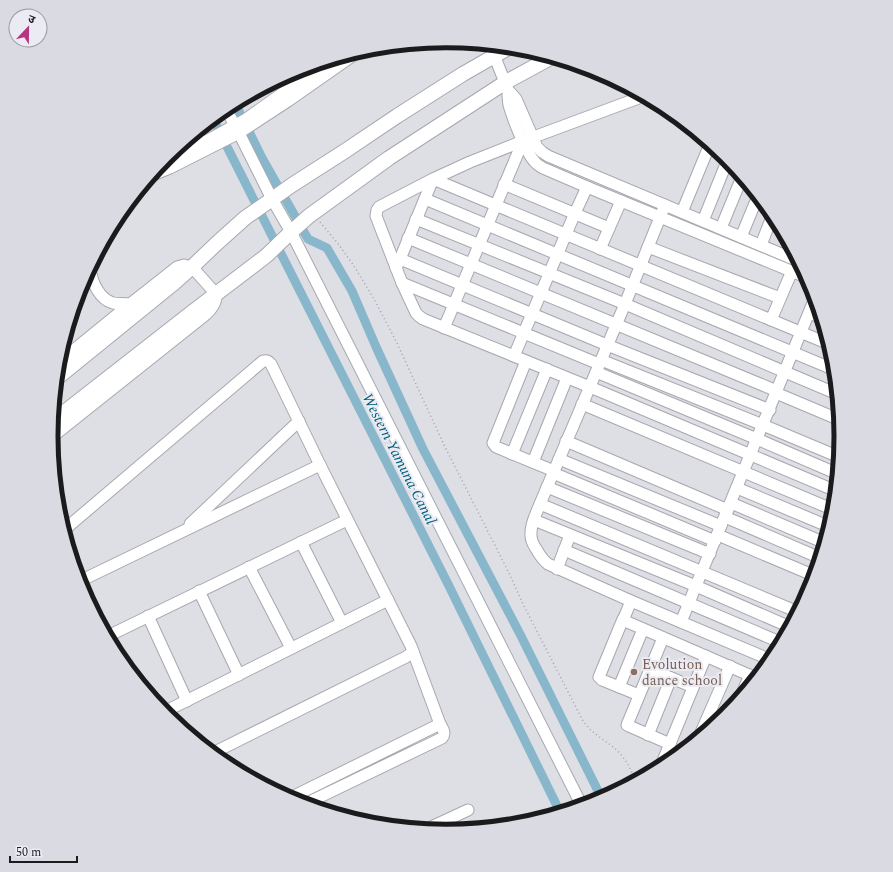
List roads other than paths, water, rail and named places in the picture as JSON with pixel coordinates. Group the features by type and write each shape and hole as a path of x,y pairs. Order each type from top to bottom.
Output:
{"main road":[{"path":"64,372 192,267 245,218 292,185 456,78 492,51"},
{"path":"59,416 188,314 266,256 311,215 389,158 546,61"}],"street":[{"path":"492,51 507,86 509,104 527,139 532,158 536,164 587,187 799,274"},
{"path":"164,170 210,143 288,102 345,61"},
{"path":"236,130 260,109 311,73"},
{"path":"637,98 527,139 470,162 379,207 376,216 398,263 402,283 416,313 419,316 444,328 547,369 831,489"},
{"path":"229,115 292,231 579,800"},
{"path":"444,328 504,184 527,139"},
{"path":"527,139 548,156 790,257"},
{"path":"181,154 210,143"},
{"path":"682,212 708,149"},
{"path":"702,220 725,166"},
{"path":"398,263 433,179"},
{"path":"433,179 822,341"},
{"path":"721,228 740,182"},
{"path":"504,184 609,228"},
{"path":"514,356 587,187"},
{"path":"425,199 828,367"},
{"path":"600,248 621,201"},
{"path":"741,237 756,202"},
{"path":"665,205 625,304 540,504 531,532 532,542 545,562 557,569 765,657"},
{"path":"416,219 625,304 832,392"},
{"path":"761,245 770,222"},
{"path":"408,238 777,392 834,417"},
{"path":"648,247 780,298"},
{"path":"398,263 462,285 770,410"},
{"path":"58,432 204,316 215,303 217,299 216,294 192,267 184,265 177,266 67,355"},
{"path":"771,320 792,271"},
{"path":"92,279 100,294 112,302 130,304"},
{"path":"402,283 524,333 833,472"},
{"path":"681,622 812,307"},
{"path":"810,313 815,315"},
{"path":"69,525 263,362 266,360 269,361 413,652 444,733 442,738 314,800"},
{"path":"526,361 493,443 496,447 553,472 723,522 819,542"},
{"path":"599,366 763,425 834,455"},
{"path":"512,454 547,369"},
{"path":"533,462 567,378"},
{"path":"582,404 828,507"},
{"path":"181,532 299,421"},
{"path":"566,442 723,522 809,573"},
{"path":"559,459 815,556"},
{"path":"86,578 320,465"},
{"path":"547,487 710,554"},
{"path":"737,488 824,524"},
{"path":"540,504 793,610"},
{"path":"112,634 347,520"},
{"path":"534,520 786,624"},
{"path":"557,569 570,535"},
{"path":"301,542 342,623"},
{"path":"564,550 776,641"},
{"path":"249,567 291,648"},
{"path":"199,591 239,675"},
{"path":"171,709 388,600"},
{"path":"631,601 599,677 602,680 639,695"},
{"path":"148,616 188,700"},
{"path":"623,619 751,676"},
{"path":"619,687 643,629"},
{"path":"663,638 627,725 670,744"},
{"path":"219,750 413,652"},
{"path":"664,757 706,656"},
{"path":"704,726 730,666"},
{"path":"650,669 693,687"},
{"path":"648,735 671,678"},
{"path":"298,794 440,724"},
{"path":"438,824 468,810"}],"waterway":[{"path":"238,109 262,158 308,239 327,248 352,291 423,449 520,634 599,792"},
{"name":"Western Yamuna Canal","path":"216,124 448,584 558,807"}],"place":[{"name":"Evolution dance school","path":"634,672"}]}
